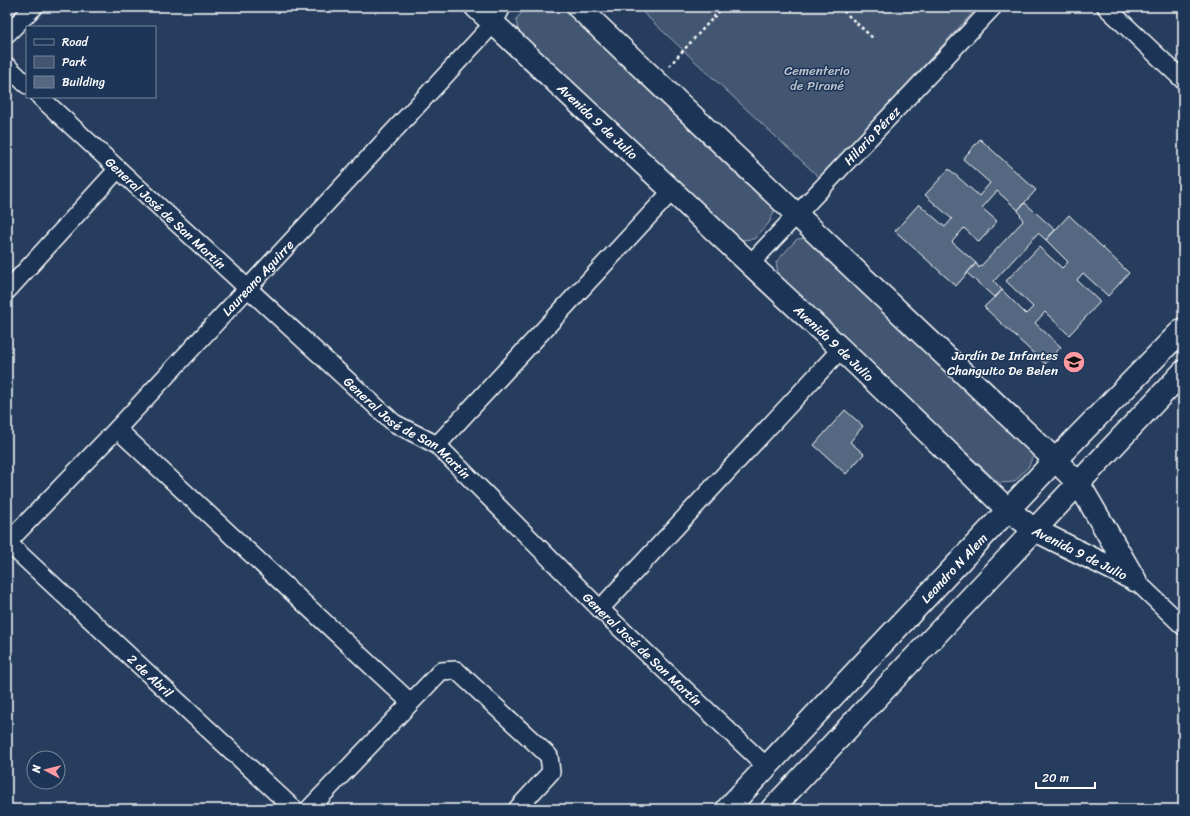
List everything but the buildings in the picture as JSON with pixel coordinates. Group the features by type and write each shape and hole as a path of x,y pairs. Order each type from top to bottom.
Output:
{"street":[{"path":"7,34 34,7"},
{"name":"Avenida 9 de Julio","path":"476,7 497,15 672,190 841,349 1008,510 1035,530 1135,580"},
{"name":"Avenida 9 de Julio","path":"578,7 1079,484 1135,580"},
{"name":"Hilario Pérez","path":"750,264 993,7"},
{"path":"1106,7 1183,80"},
{"name":"Laureano Aguirre","path":"7,543 117,429 248,289 497,15"},
{"path":"7,66 26,84"},
{"name":"General José de San Martín","path":"41,98 394,423 437,445 600,609 767,767"},
{"path":"7,291 118,169"},
{"path":"437,445 672,190"},
{"name":"Leandro N Alem","path":"727,809 1055,460 1183,328"},
{"path":"600,609 841,349"},
{"path":"772,809 1183,372"},
{"path":"117,429 410,702"},
{"name":"2 de Abril","path":"7,543 294,809"},
{"path":"1135,580 1183,626"},
{"path":"309,809 441,671 456,670 549,756 551,772 517,809"}],"path":[{"path":"655,81 723,7"},
{"path":"839,7 874,39"}],"green space":[{"path":"527,7 566,7 775,209 769,223 754,239 739,240 519,35 516,19"},
{"name":"Cementerio de Pirané","path":"637,7 978,7 820,178"},
{"path":"814,238 1034,452 1029,466 1014,482 999,483 779,279 776,262 797,239"}],"place":[{"name":"Jardín De Infantes Changuito De Belen","path":"1074,362"}]}
